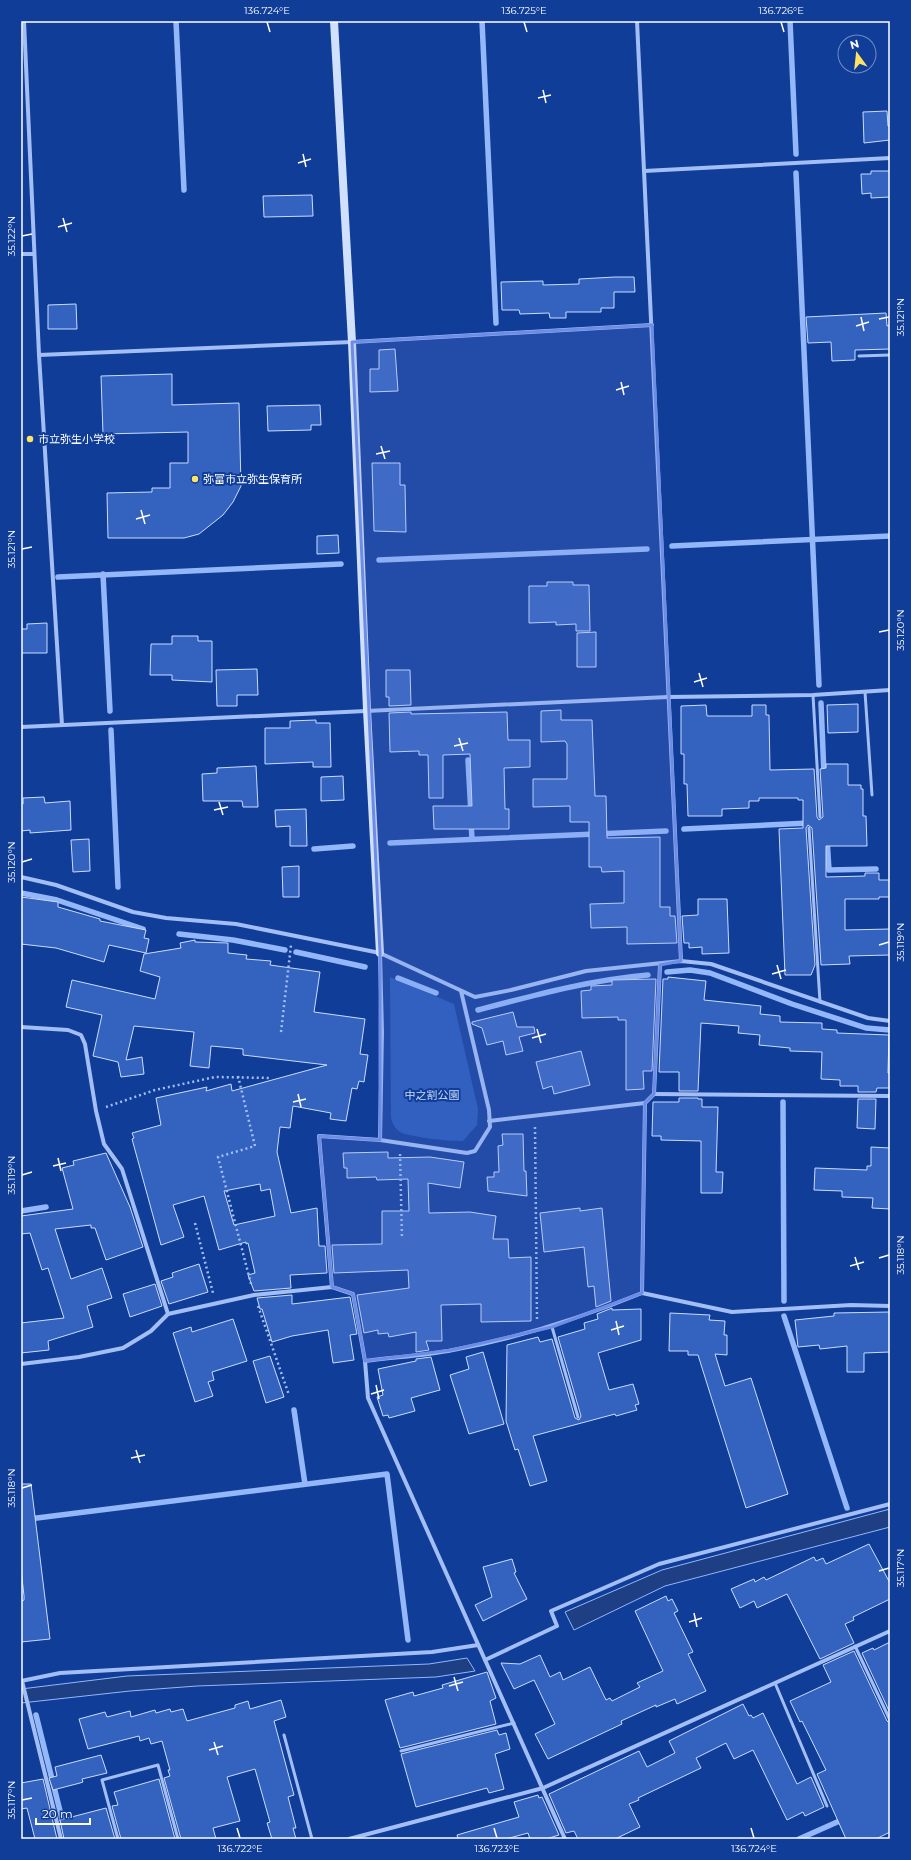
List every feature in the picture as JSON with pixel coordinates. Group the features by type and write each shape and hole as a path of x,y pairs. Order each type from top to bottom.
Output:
{"street":[{"path":"24,21 39,355 62,725"},
{"path":"334,21 352,342 380,953 382,1032 380,1140"},
{"path":"637,21 681,962"},
{"path":"644,171 890,158"},
{"path":"21,254 34,254"},
{"path":"39,355 352,342 652,325"},
{"path":"21,726 668,697 812,695 890,690"},
{"path":"21,877 56,885 133,912 166,918 236,924 380,953 475,997 511,990 586,971 681,962 712,964 868,1018 890,1021"},
{"path":"490,1121 645,1103 654,1094 660,965"},
{"path":"332,1287 319,1136 380,1140 467,1153 475,1151 490,1127 489,1110 461,991"},
{"path":"21,1027 68,1030 81,1035 85,1044 96,1111 104,1144 122,1169 168,1314"},
{"path":"654,1094 890,1096"},
{"path":"642,1292 645,1103"},
{"path":"21,1364 79,1357 123,1348 151,1331 168,1314 254,1295 332,1287 353,1294 365,1361 368,1398 565,1839"},
{"path":"365,1361 452,1350 552,1327 597,1312 642,1292 732,1312 851,1305 890,1306"},
{"path":"485,1660 557,1626 550,1611 660,1564 890,1504"},
{"path":"349,1839 543,1788 890,1630"},
{"path":"61,1839 21,1681 60,1673 432,1652 478,1646"}],"lane":[{"path":"859,356 890,355"},
{"path":"865,692 872,795"},
{"path":"812,695 820,817"},
{"path":"809,828 820,1002"},
{"path":"552,1327 578,1417"},
{"path":"855,1646 890,1720"},
{"path":"775,1683 827,1806"},
{"path":"400,1751 514,1723"},
{"path":"284,1735 312,1839"},
{"path":"118,1839 102,1780 158,1765 178,1839"}],"path":[{"path":"281,1032 292,936"},
{"path":"238,1076 255,1146 218,1157 254,1295 289,1395"},
{"path":"96,1111 155,1090 215,1077 238,1076 271,1078"},
{"path":"535,1116 538,1330"},
{"path":"400,1143 402,1239"},
{"path":"195,1223 216,1304"}],"highlighted area":[{"path":"652,325 681,961 660,965 654,1094 645,1103 642,1293 552,1327 452,1350 365,1361 353,1294 332,1287 319,1136 380,1140 380,953 352,342"}],"green space":[{"name":"中之割公園","path":"390,977 454,1004 478,1109 477,1125 463,1141 432,1139 408,1135 398,1130 393,1123 391,1118"}],"shaded area":[{"path":"890,1509 890,1527 665,1586 574,1630 565,1612 662,1570"},
{"path":"467,1658 475,1671 436,1677 197,1686 130,1691 21,1703 21,1689 127,1676 429,1664"}],"building":[{"path":"887,111 888,126 890,126 890,140 864,143 863,112"},
{"path":"871,171 890,171 890,197 871,198 871,193 862,194 861,174 871,174"},
{"path":"312,195 313,216 264,217 263,196"},
{"path":"634,277 635,292 614,292 614,308 601,308 601,312 566,312 566,318 550,318 549,313 520,314 519,310 502,310 501,282 543,281 543,285 579,284 579,279"},
{"path":"76,304 77,329 48,329 48,305"},
{"path":"886,313 887,326 890,325 890,349 855,350 855,360 832,361 831,342 808,343 806,317"},
{"path":"395,349 398,391 370,392 370,369 379,369 379,350"},
{"path":"172,374 172,405 239,403 241,486 233,502 223,515 199,534 184,538 108,538 107,493 152,492 152,488 170,488 170,463 188,463 188,432 103,434 101,376"},
{"path":"320,405 321,425 311,425 311,430 268,431 267,406"},
{"path":"372,463 400,463 400,485 405,485 406,532 374,531"},
{"path":"338,535 339,553 317,554 317,536"},
{"path":"547,582 573,582 573,585 589,585 590,631 576,631 576,624 556,625 556,622 529,623 529,586 547,586"},
{"path":"47,623 47,653 21,653 21,629 27,629 27,624"},
{"path":"596,632 596,667 577,667 577,633"},
{"path":"172,636 198,636 198,641 212,641 212,682 172,680 172,675 150,675 151,644 172,644"},
{"path":"257,669 258,695 237,695 237,706 217,706 216,670"},
{"path":"386,670 410,670 411,705 389,706 389,697 386,697"},
{"path":"858,704 858,732 828,733 827,705"},
{"path":"706,705 707,716 752,716 752,705 766,705 766,715 769,715 770,770 814,769 817,817 819,820 823,817 820,769 826,768 826,764 848,764 848,785 861,785 861,789 863,789 863,816 866,816 867,846 826,846 826,877 865,876 865,873 879,873 879,880 890,880 890,897 879,897 879,899 845,899 845,930 890,929 890,955 849,956 850,964 821,965 812,828 808,825 806,828 815,965 811,975 785,975 779,829 803,828 803,800 798,800 798,798 759,798 759,801 749,801 749,808 722,809 722,816 688,816 687,784 684,784 684,754 681,754 681,706"},
{"path":"561,710 561,720 592,720 595,796 606,796 607,838 660,837 660,907 670,907 670,916 675,916 677,943 627,944 627,927 591,928 590,904 624,903 624,871 602,872 601,867 589,867 589,822 570,822 570,806 533,807 533,779 567,779 567,744 565,741 541,742 541,711"},
{"path":"411,712 411,714 507,712 508,740 530,740 530,767 504,768 505,809 509,809 509,829 434,829 433,806 472,806 470,754 443,755 443,798 429,798 428,755 419,755 419,751 390,752 389,713"},
{"path":"316,720 316,723 330,723 331,767 313,767 313,762 265,764 265,728 290,728 290,721"},
{"path":"256,766 258,807 243,807 242,801 203,801 202,774 217,773 217,768"},
{"path":"343,776 344,800 321,801 321,777"},
{"path":"44,797 45,803 70,801 71,830 30,833 30,830 21,831 21,804 23,804 23,798"},
{"path":"306,809 307,846 290,846 290,826 276,827 275,810"},
{"path":"89,839 90,871 73,872 71,840"},
{"path":"299,866 299,897 283,897 282,867"},
{"path":"21,897 58,902 58,907 100,919 100,921 146,930 144,938 149,939 146,953 109,945 104,962 56,948 21,944"},
{"path":"698,899 727,899 729,953 702,954 702,947 689,948 689,943 684,943 682,916 698,915"},
{"path":"195,940 195,942 228,943 228,953 247,955 246,959 271,961 270,965 320,972 314,1012 365,1019 360,1054 368,1055 364,1082 359,1081 357,1089 352,1088 346,1121 330,1119 331,1113 293,1106 290,1128 280,1127 277,1152 291,1213 317,1208 319,1246 325,1246 327,1273 290,1275 291,1288 254,1291 248,1275 255,1273 248,1243 246,1244 246,1242 219,1250 204,1196 173,1205 184,1237 161,1245 132,1139 134,1138 132,1133 161,1125 156,1098 207,1087 206,1091 231,1084 232,1091 327,1065 243,1055 243,1049 211,1046 209,1068 190,1066 194,1032 134,1026 126,1060 142,1057 144,1074 121,1077 118,1062 93,1056 102,1015 66,1007 72,980 155,999 160,977 140,971 144,954 181,948 180,943","holes":["260,1184 261,1191 270,1189 275,1216 234,1225 224,1191"]},
{"path":"668,977 706,981 704,1000 761,1006 760,1014 780,1016 780,1022 822,1023 822,1029 837,1030 837,1033 889,1035 888,1073 890,1073 890,1088 877,1088 876,1092 858,1092 858,1086 840,1086 840,1080 821,1079 822,1052 790,1051 790,1048 759,1045 760,1035 738,1033 739,1026 701,1023 698,1091 679,1091 679,1072 659,1072 663,979 668,979"},
{"path":"656,979 652,1071 643,1071 644,1089 626,1090 626,1020 618,1020 618,1017 582,1018 581,991 591,990 591,986 612,985 612,980"},
{"path":"513,1012 517,1027 534,1027 535,1033 519,1037 523,1051 506,1055 503,1041 487,1045 482,1028 472,1024 472,1022"},
{"path":"581,1051 590,1085 554,1094 552,1086 543,1089 536,1062"},
{"path":"679,1098 698,1098 702,1099 702,1107 718,1107 716,1172 723,1172 722,1193 701,1193 701,1141 661,1140 661,1136 652,1136 653,1102 679,1102"},
{"path":"858,1099 876,1099 875,1129 857,1128"},
{"path":"502,1134 523,1134 524,1171 526,1171 527,1196 488,1191 487,1177 494,1177 494,1172 499,1172 498,1146 503,1145"},
{"path":"871,1147 890,1148 890,1209 872,1208 873,1198 842,1197 842,1191 814,1190 815,1168 867,1170 867,1166 871,1166"},
{"path":"388,1152 388,1158 430,1157 464,1162 460,1188 428,1183 429,1213 470,1212 496,1216 493,1239 508,1239 509,1258 531,1257 531,1321 481,1322 481,1304 441,1305 442,1341 426,1341 429,1350 416,1352 416,1332 389,1337 388,1333 378,1334 378,1330 364,1333 357,1295 409,1288 408,1270 334,1273 332,1245 382,1244 382,1211 409,1211 408,1179 377,1180 376,1177 347,1178 347,1168 344,1168 343,1153"},
{"path":"106,1153 130,1207 143,1247 106,1260 95,1228 91,1228 91,1225 55,1229 71,1279 102,1268 112,1298 87,1306 93,1327 48,1341 49,1350 21,1353 21,1323 64,1318 48,1268 42,1270 30,1233 21,1234 21,1216 73,1209 62,1168 74,1165 73,1161"},
{"path":"580,1208 580,1211 602,1208 611,1301 596,1307 594,1286 588,1287 584,1247 544,1252 540,1213"},
{"path":"199,1264 208,1292 169,1304 161,1281 173,1277 172,1273"},
{"path":"155,1284 162,1306 130,1317 123,1294"},
{"path":"292,1295 292,1304 350,1297 357,1334 350,1335 354,1360 333,1363 328,1330 292,1336 272,1342 257,1298"},
{"path":"612,1308 612,1310 641,1309 641,1340 598,1353 609,1390 633,1384 639,1404 635,1405 637,1410 616,1416 615,1414 533,1436 547,1481 530,1486 518,1449 515,1450 506,1421 507,1345 538,1337 540,1342 552,1339 575,1418 579,1420 581,1416 558,1337 585,1329 584,1323 598,1319 597,1314"},
{"path":"890,1312 890,1352 864,1353 864,1372 847,1372 847,1346 820,1349 819,1345 798,1347 795,1320 834,1316 834,1313"},
{"path":"670,1313 710,1315 709,1320 725,1321 724,1335 727,1335 727,1355 715,1354 725,1386 751,1378 788,1494 746,1508 698,1355 688,1355 688,1351 669,1351"},
{"path":"233,1319 247,1361 212,1372 214,1380 208,1382 213,1396 195,1402 173,1333 191,1327 192,1332"},
{"path":"483,1352 504,1424 469,1434 450,1375 469,1369 466,1357"},
{"path":"270,1356 284,1397 266,1403 253,1361"},
{"path":"431,1357 440,1390 411,1398 415,1411 389,1418 388,1415 383,1416 377,1397 383,1395 378,1369 416,1361 416,1359"},
{"path":"21,1484 31,1484 50,1639 21,1642 21,1601 24,1600 24,1596 21,1569"},
{"path":"869,1544 890,1583 890,1599 853,1617 854,1620 845,1624 854,1643 820,1659 787,1594 757,1608 754,1601 740,1608 731,1589 754,1579 755,1582 764,1577 766,1580 814,1557 816,1561 823,1558 826,1564"},
{"path":"512,1559 516,1572 514,1573 527,1599 483,1621 475,1605 492,1597 483,1567"},
{"path":"666,1596 668,1601 672,1599 678,1611 674,1613 693,1652 688,1654 706,1691 677,1704 675,1699 656,1707 656,1705 621,1721 622,1724 548,1759 535,1734 555,1724 534,1680 514,1689 501,1663 520,1664 540,1655 550,1677 560,1672 563,1680 590,1667 606,1700 610,1698 612,1701 640,1687 637,1683 663,1671 635,1611"},
{"path":"890,1642 890,1713 862,1653 873,1648 874,1650"},
{"path":"854,1651 887,1721 890,1723 890,1832 876,1839 846,1839 817,1774 826,1770 802,1721 800,1722 790,1701 831,1682 823,1665"},
{"path":"487,1672 496,1698 490,1701 496,1724 400,1748 385,1700 413,1692 414,1696 443,1688 442,1685"},
{"path":"281,1700 286,1717 274,1721 294,1795 288,1797 296,1828 293,1828 296,1839 272,1839 267,1823 270,1822 255,1769 227,1777 240,1821 213,1828 216,1839 181,1839 164,1778 170,1776 168,1770 170,1770 162,1741 151,1744 149,1738 140,1741 139,1736 88,1749 79,1719 105,1712 107,1717 130,1711 131,1717 155,1710 156,1713 170,1709 171,1712 183,1709 187,1721 235,1708 235,1705 248,1701 250,1709"},
{"path":"743,1704 749,1716 751,1715 753,1718 763,1713 797,1784 811,1777 824,1807 805,1816 803,1812 787,1820 753,1750 734,1759 726,1743 696,1758 701,1768 638,1798 639,1800 629,1804 640,1827 615,1839 578,1839 574,1831 566,1833 549,1794 639,1751 647,1767 675,1753 669,1741"},
{"path":"497,1730 499,1735 506,1733 510,1749 495,1754 504,1789 489,1793 487,1788 416,1807 401,1754"},
{"path":"101,1755 107,1773 82,1779 83,1782 53,1790 49,1778 57,1776 55,1767"},
{"path":"43,1779 57,1839 35,1839 27,1808 21,1809 21,1783"},
{"path":"159,1779 175,1839 121,1839 112,1806 118,1805 114,1792"},
{"path":"538,1795 539,1798 542,1797 559,1835 546,1839 530,1839 528,1833 506,1839 458,1839 457,1835 519,1817 514,1802"},
{"path":"106,1808 115,1839 64,1839 60,1820"}],"waterway":[{"path":"176,21 184,190"},
{"path":"482,21 496,323"},
{"path":"790,21 796,154"},
{"path":"796,173 819,685"},
{"path":"672,546 890,536"},
{"path":"379,560 647,549"},
{"path":"58,577 341,564"},
{"path":"103,574 110,711"},
{"path":"821,703 824,775"},
{"path":"111,730 118,887"},
{"path":"468,760 471,814"},
{"path":"471,822 472,839"},
{"path":"684,829 809,823"},
{"path":"390,843 666,831"},
{"path":"827,839 829,870 876,869"},
{"path":"314,849 353,846"},
{"path":"21,893 57,900 143,929"},
{"path":"179,934 233,940 285,950"},
{"path":"296,952 365,967"},
{"path":"667,972 690,970 710,973 792,1004 866,1028 890,1030"},
{"path":"478,1010 584,984 648,975"},
{"path":"398,978 436,993"},
{"path":"783,1102 784,1301"},
{"path":"21,1211 46,1207"},
{"path":"784,1316 847,1508"},
{"path":"294,1410 305,1484"},
{"path":"21,1520 387,1474 408,1640"},
{"path":"36,1715 67,1839"},
{"path":"799,1839 844,1819"}],"place":[{"name":"市立弥生小学校","path":"30,439"},
{"name":"弥富市立弥生保育所","path":"195,479"}]}
